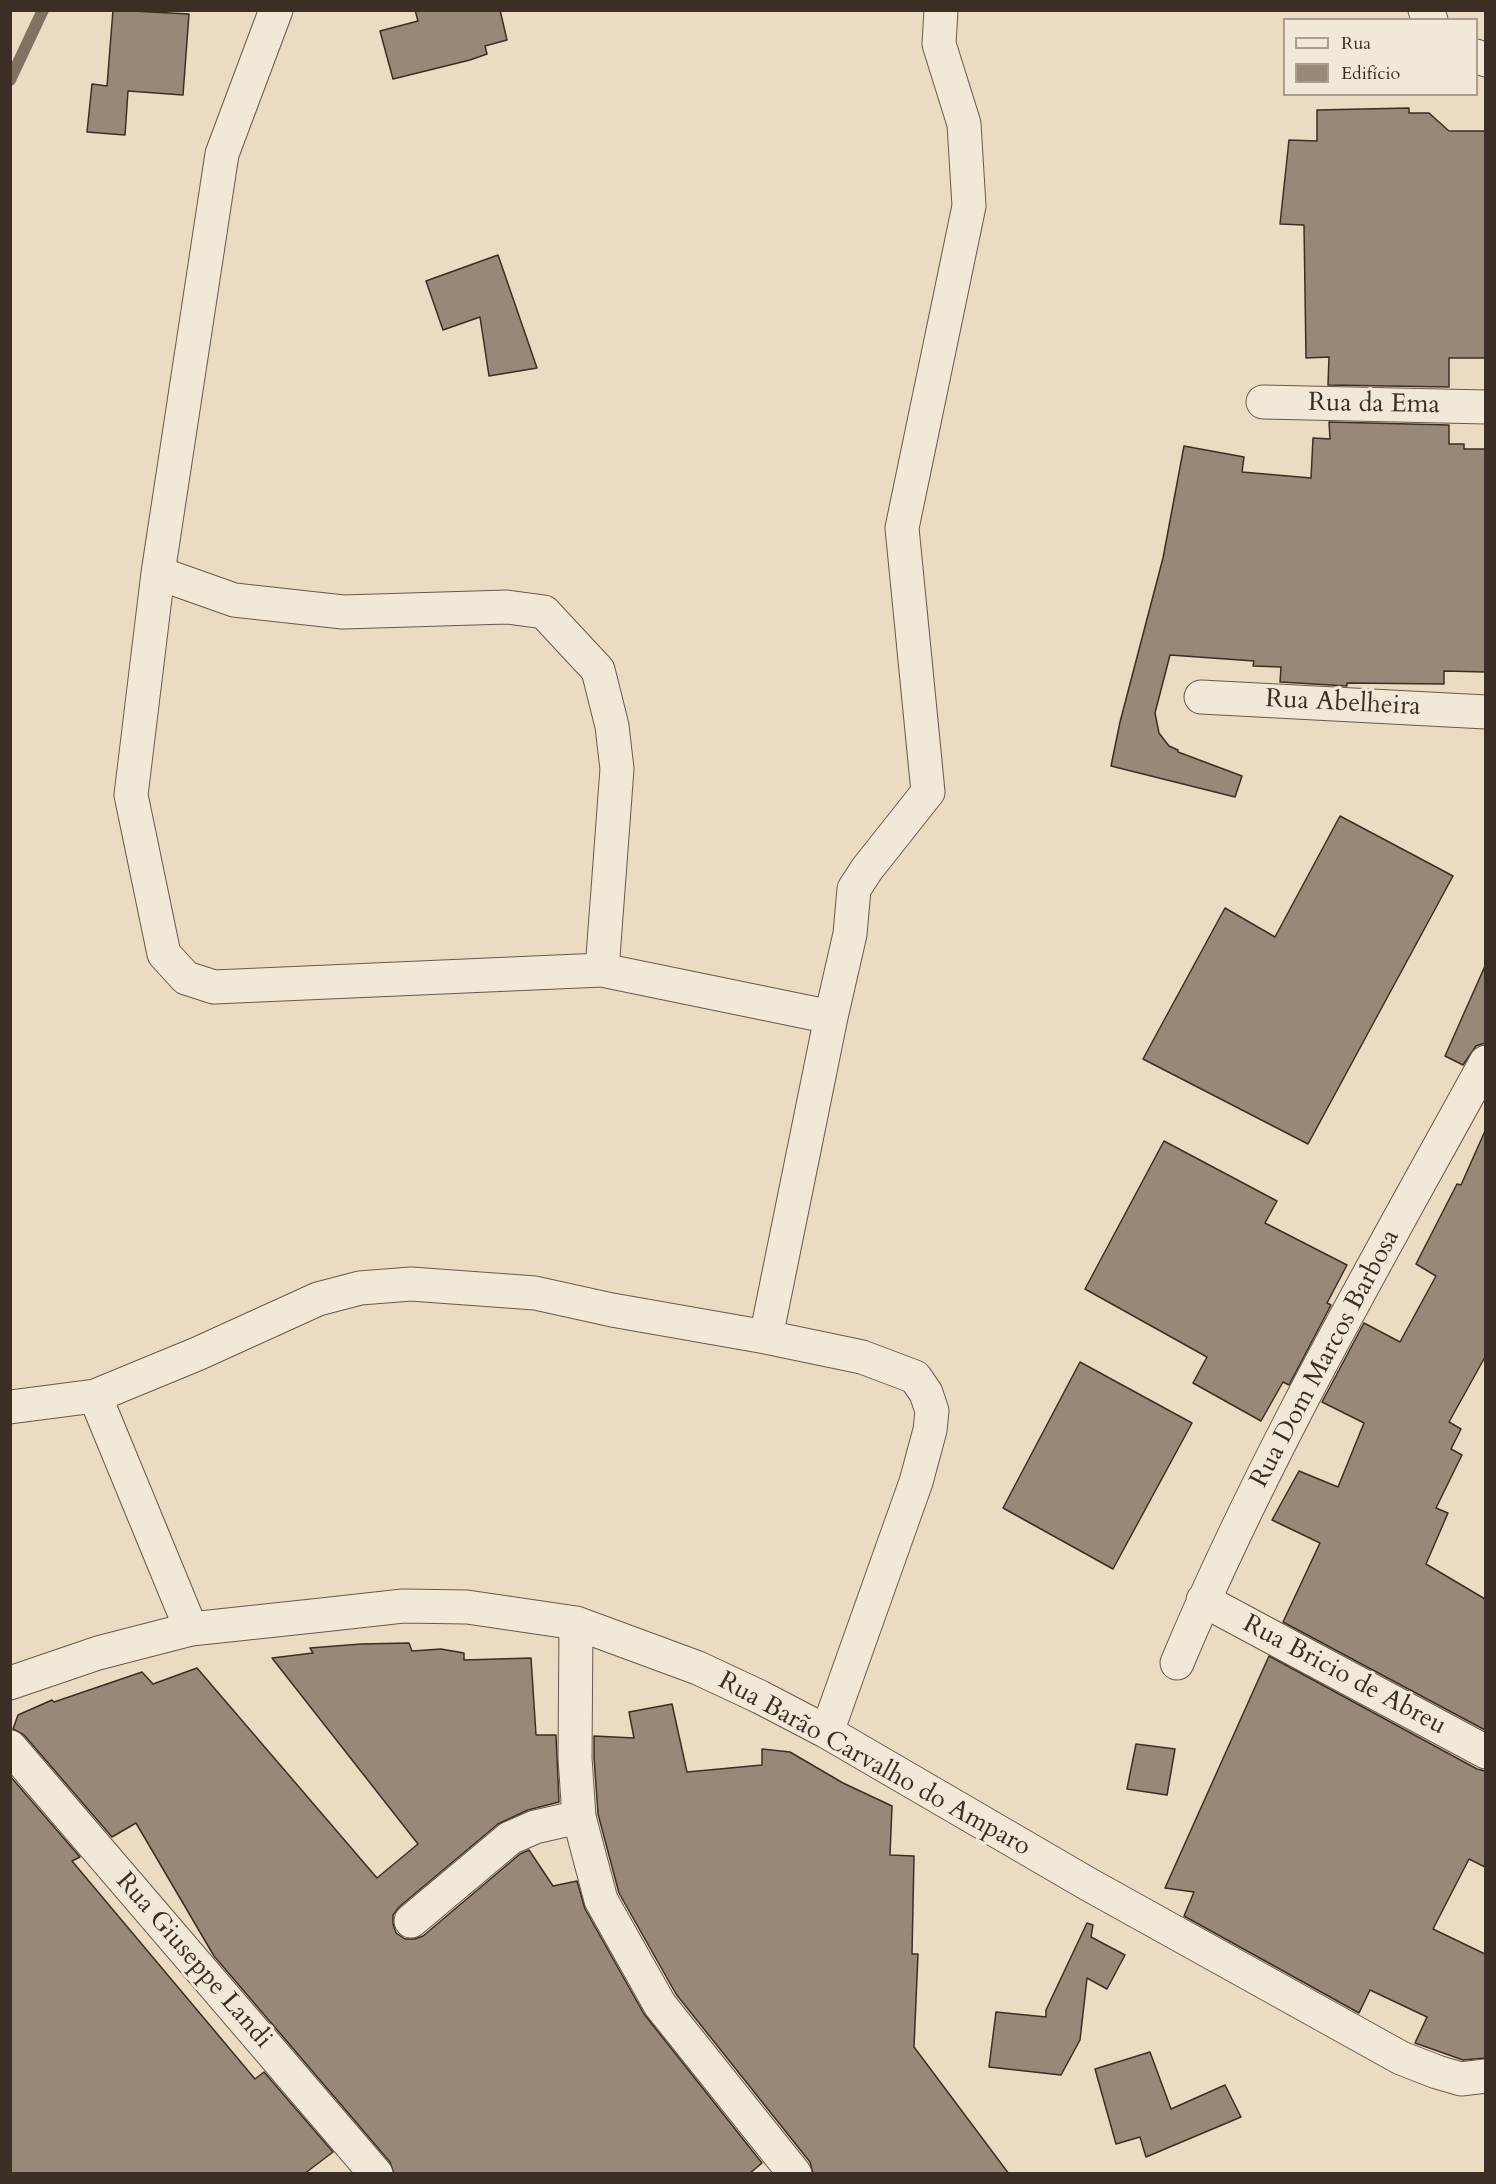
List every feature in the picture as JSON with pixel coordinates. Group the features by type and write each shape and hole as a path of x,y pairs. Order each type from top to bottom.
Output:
{"street":[{"path":"276,10 222,154 158,573 131,795 164,954 186,978 214,987 602,970 831,1017"},
{"path":"766,1337 850,934 854,890 867,869 928,792 902,528 943,341 969,206 964,124 939,44 940,10"},
{"name":"Rua da Ema","path":"1263,402 1485,407"},
{"path":"158,573 234,600 343,612 507,607 544,612 598,670 612,726 617,769 602,970"},
{"name":"Rua Abelheira","path":"1201,697 1485,712"},
{"name":"Rua Dom Marcos Barbosa","path":"1177,1663 1203,1600 1278,1444 1485,1062"},
{"path":"10,1407 95,1396 197,1354 318,1299 370,1287 411,1284 535,1293 612,1310 766,1337 862,1357 915,1377 927,1393 932,1411 930,1430 916,1482 827,1732"},
{"path":"95,1396 191,1629"},
{"name":"Rua Bricio de Abreu","path":"1203,1600 1485,1752"},
{"name":"Rua Barão Carvalho do Amparo","path":"10,1683 98,1653 191,1629 403,1606 467,1607 576,1623 698,1668 827,1732 1088,1884 1401,2058 1461,2079 1485,2076"},
{"path":"576,1623 575,1758 579,1817 601,1900 660,2005 795,2174"},
{"name":"Rua Giuseppe Landi","path":"10,1747 376,2174"},
{"path":"411,1921 510,1838 535,1827 579,1817"}],"building":[{"path":"113,10 189,14 183,95 128,91 125,135 87,132 92,84 107,86"},
{"path":"415,10 500,10 507,40 485,46 487,54 470,60 393,79 380,31 418,21"},
{"path":"1409,108 1409,113 1429,113 1449,131 1485,131 1485,358 1449,358 1449,387 1328,385 1329,357 1306,358 1304,225 1280,224 1289,140 1317,141 1317,110"},
{"path":"498,255 537,368 489,376 480,317 443,330 426,281"},
{"path":"1329,422 1449,425 1449,444 1464,444 1464,449 1485,449 1485,672 1444,671 1444,684 1347,683 1347,686 1280,682 1281,667 1253,666 1254,661 1170,655 1155,713 1159,733 1169,746 1178,752 1242,776 1235,797 1111,766 1120,722 1163,558 1184,446 1244,457 1242,472 1311,478 1313,438 1330,439"},
{"path":"1340,816 1453,876 1308,1144 1143,1059 1225,908 1275,937"},
{"path":"1485,966 1485,1043 1476,1046 1463,1065 1445,1056"},
{"path":"1485,1131 1485,1357 1449,1422 1461,1429 1451,1449 1462,1455 1436,1508 1448,1513 1426,1564 1485,1599 1485,1730 1283,1622 1320,1543 1272,1520 1299,1471 1338,1487 1364,1423 1322,1402 1364,1323 1400,1342 1436,1276 1416,1264 1457,1184 1461,1185"},
{"path":"1164,1141 1277,1201 1265,1223 1347,1265 1327,1303 1331,1305 1289,1385 1283,1382 1261,1421 1193,1383 1207,1357 1085,1289"},
{"path":"1080,1362 1192,1423 1113,1569 1003,1508"},
{"path":"409,1643 412,1651 441,1649 464,1653 464,1660 531,1658 536,1735 556,1735 559,1802 528,1810 498,1824 399,1907 393,1915 396,1933 405,1939 423,1936 520,1854 529,1850 553,1886 577,1881 585,1909 644,2014 762,2163 749,2174 394,2174 390,2162 214,1956 136,1823 112,1837 24,1735 13,1729 18,1715 52,1700 54,1702 142,1672 153,1684 197,1668 377,1878 418,1844 272,1658 313,1653 310,1648"},
{"path":"1269,1656 1477,1769 1485,1771 1485,1867 1469,1859 1433,1929 1485,1954 1485,2058 1463,2060 1415,2043 1427,2017 1370,1990 1359,2013 1184,1916 1194,1892 1165,1888"},
{"path":"672,1704 687,1772 762,1765 762,1749 790,1752 843,1783 892,1806 890,1855 914,1856 912,1954 918,1954 914,2047 1009,2174 813,2174 810,2162 676,1994 619,1893 598,1814 594,1757 594,1736 634,1738 629,1712"},
{"path":"1136,1744 1175,1749 1167,1795 1127,1789"},
{"path":"10,1776 80,1857 72,1861 255,2079 264,2072 333,2152 304,2174 10,2174"},
{"path":"1087,1923 1093,1925 1091,1937 1125,1955 1107,1989 1087,1978 1080,2040 1061,2075 989,2067 996,2012 1046,2017 1046,2010"},
{"path":"1150,2052 1171,2109 1225,2085 1241,2117 1146,2157 1140,2137 1116,2144 1095,2069"}],"waterway":[{"path":"10,80 43,10"}]}
